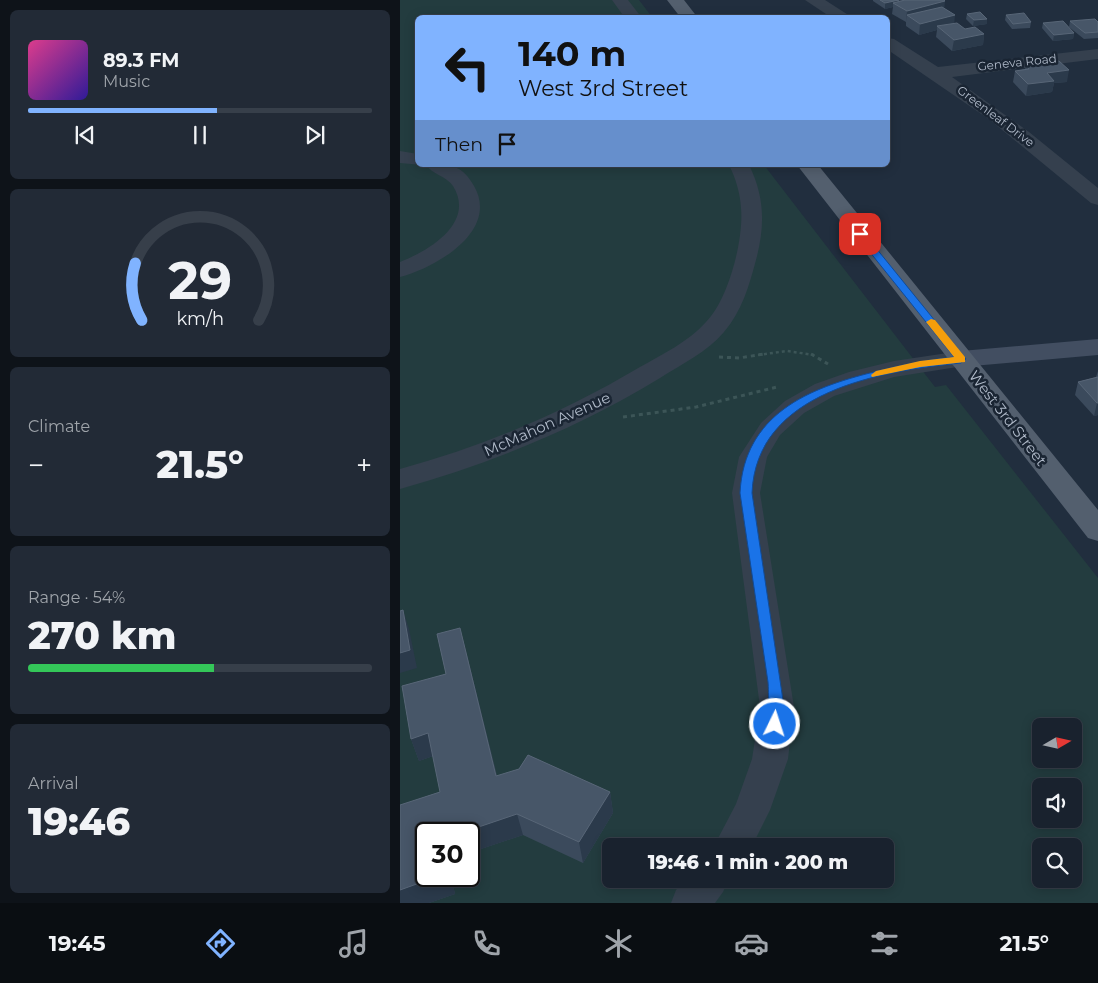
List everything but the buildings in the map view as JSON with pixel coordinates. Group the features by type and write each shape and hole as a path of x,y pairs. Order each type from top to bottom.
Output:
{"main road":[{"path":"674,0 687,15"},
{"name":"West 3rd Street","path":"809,167 1098,530"}],"street":[{"path":"620,0 632,15"},
{"path":"813,0 840,15"},
{"name":"Greenleaf Drive","path":"890,44 936,72 1044,152 1098,199"},
{"name":"Geneva Road","path":"936,72 1098,54"},
{"path":"400,157 415,160"},
{"path":"400,270 440,251 461,230 469,213 469,197 462,183 440,167"},
{"name":"McMahon Avenue","path":"400,479 476,456 607,399 695,345 712,331 729,308 750,243 754,222 751,199 740,167"},
{"path":"737,838 752,810 770,759 777,707 746,493 747,477 756,448 776,421 804,400 837,385 920,364 1098,347"},
{"path":"690,903 702,888"}],"path":[{"path":"695,345 702,352 710,356 741,359 786,350 800,351 824,360 832,368"},
{"path":"616,417 624,418 687,409 780,387"}],"green space":[{"path":"400,0 639,0 650,15 415,15 415,167 766,167 935,387 946,385 1098,578 1098,903 400,903"}],"slow traffic":[{"path":"876,375 920,364 961,359 931,322"}],"route":[{"path":"775,724 777,707 775,682 746,493 747,477 756,448 776,421 789,410 819,392 837,385 920,364 961,359 860,234"}]}
